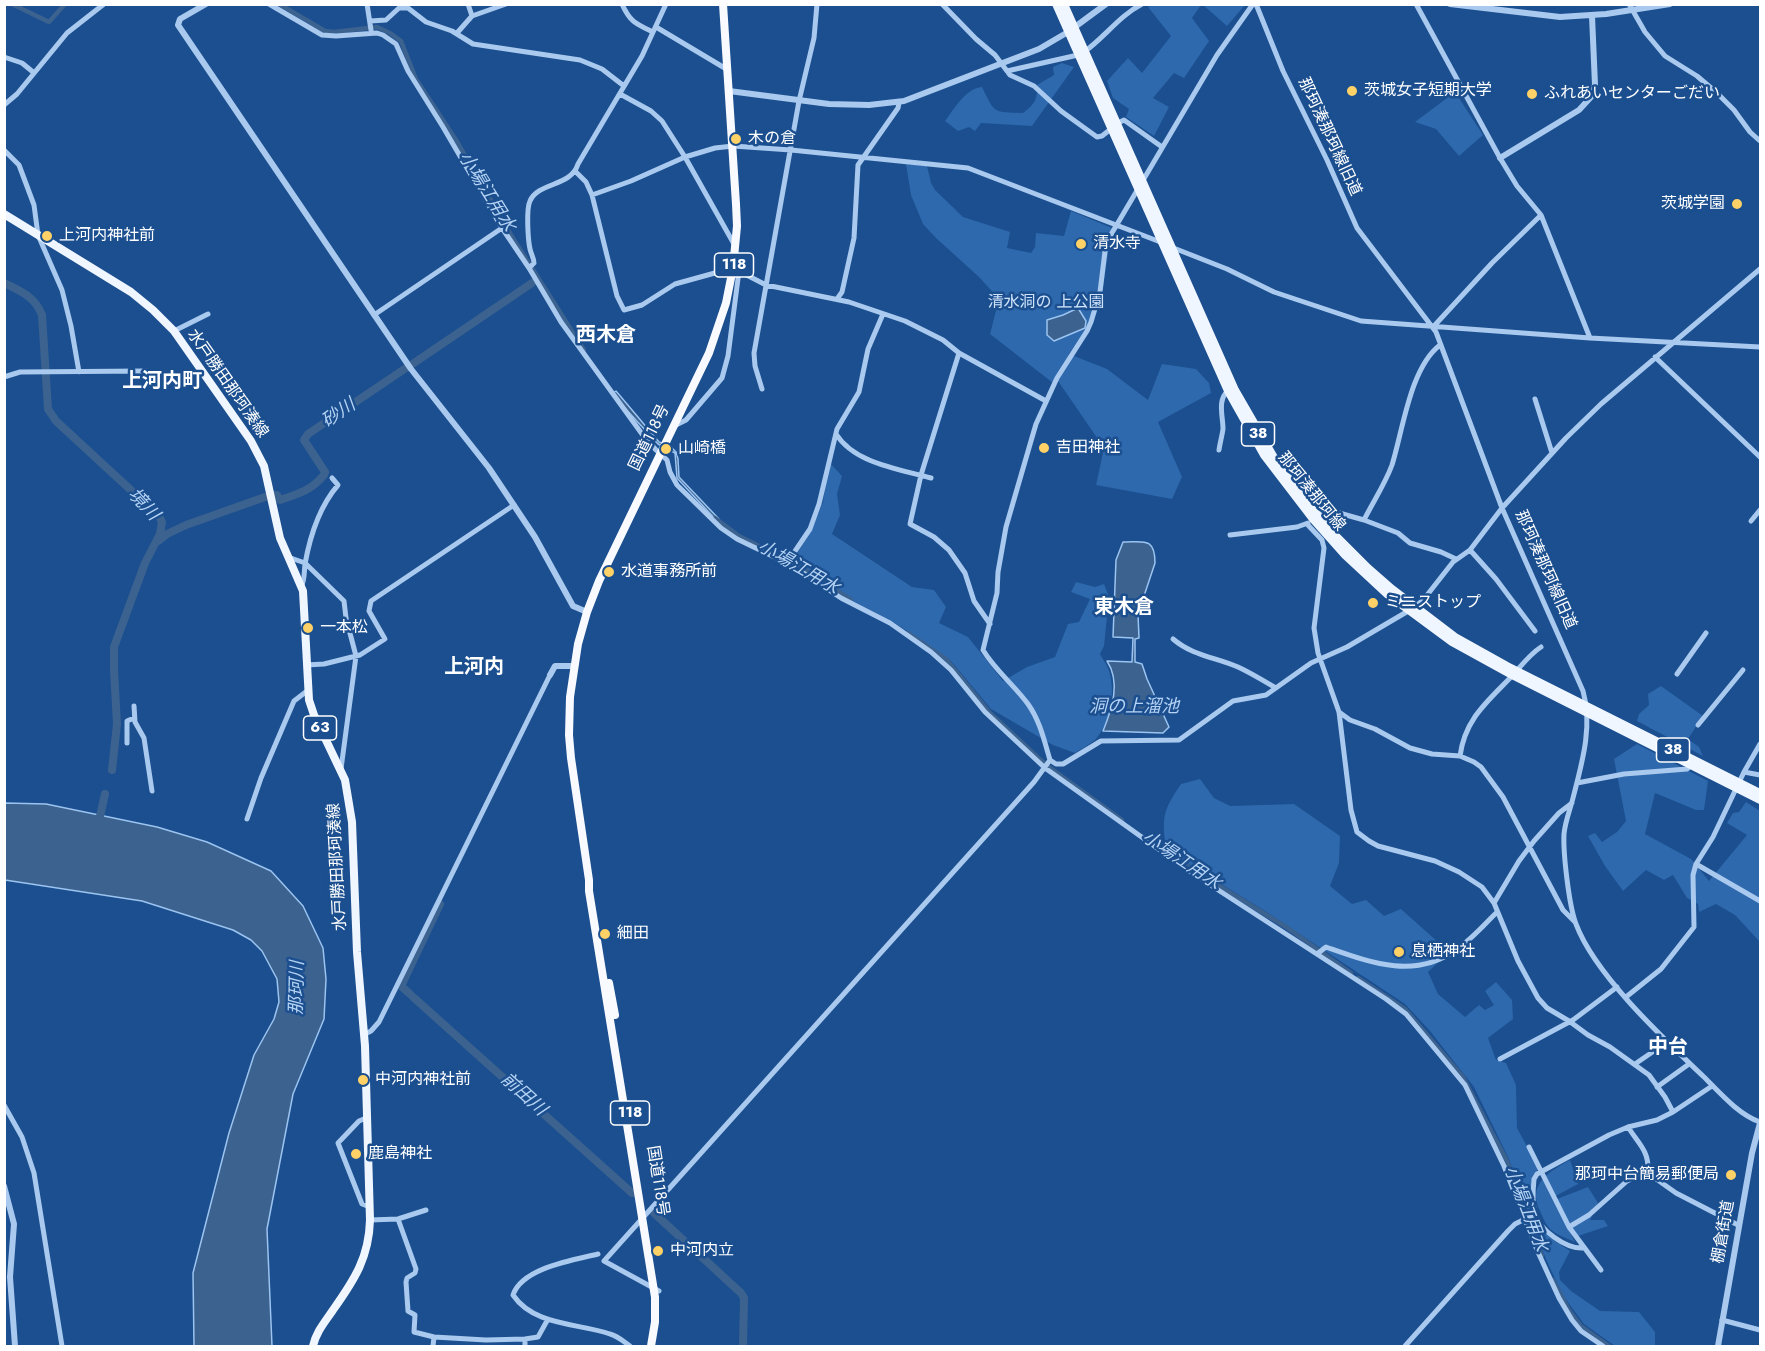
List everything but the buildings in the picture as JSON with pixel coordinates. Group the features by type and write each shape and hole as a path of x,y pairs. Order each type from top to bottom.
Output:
{"highway":[{"name":"国道118号","path":"656,1347 660,1324 656,1289 589,891 590,880 571,759 569,714 574,666 587,612 605,567 709,353 736,270 736,204 723,4"},
{"name":"国道118号","path":"651,1347 655,1322 656,1289"}],"main road":[{"name":"那珂湊那珂線","path":"1056,4 1071,29"},
{"name":"那珂湊那珂線","path":"1064,4 1081,53 1245,410 1312,519"},
{"name":"那珂湊那珂線","path":"1140,185 1161,243 1228,391 1264,455 1312,519 1411,608 1455,637 1514,673 1738,785 1761,800"},
{"name":"水戸勝田那珂湊線","path":"4,214 131,292 174,331 258,452 267,478 277,530 301,587 305,604 307,691 314,715 341,770 348,794 352,822 355,923 364,1034 370,1207 369,1244 362,1262 317,1333 313,1347"},
{"name":"那珂湊那珂線","path":"1587,709 1692,765 1761,793"}],"street":[{"path":"4,105 67,33 104,4"},
{"path":"206,4 180,19 177,24 411,369 438,406 467,438 514,505 535,537 573,606 587,612"},
{"path":"269,4 322,34 336,36 376,33 383,34 396,44 408,71 502,228 532,266 561,322 642,434 667,460 672,479 721,528 738,539 788,561 841,598 890,623 931,652 951,670 985,712 1047,765 1160,852 1319,952 1406,1014 1470,1093 1529,1217 1543,1266 1572,1320 1581,1331 1603,1347"},
{"path":"367,4 371,25 386,20 399,8 404,7 412,10 426,22 457,33 473,44 580,60 602,69 624,86"},
{"path":"468,4 472,16"},
{"path":"457,33 472,16 506,4"},
{"path":"622,4 628,18 635,24 655,30 728,70"},
{"path":"532,266 528,207 531,199 536,193 569,177 575,171 655,30 666,4"},
{"path":"762,389 755,366 754,353 799,101 814,38 818,4"},
{"path":"942,4 995,55 1010,75 1034,86 1061,111 1097,137 1106,134 1124,120 1162,147"},
{"path":"729,91 846,105 898,103 1039,49 1106,4"},
{"path":"1007,71 1081,53 1098,41 1124,15 1142,4"},
{"path":"1047,765 1042,730 1028,703 983,650 997,593 998,572 1006,527 1036,424 1057,378 1091,322 1100,292 1106,243 1217,55 1254,4"},
{"name":"那珂湊那珂線旧道","path":"1254,4 1357,228 1436,332 1502,508 1574,668 1587,709 1586,740 1564,833 1575,922 1596,961 1667,1042 1712,1086 1752,1119 1761,1123"},
{"path":"1416,4 1500,158 1517,186 1541,215 1590,338"},
{"path":"1450,4 1544,16 1592,16 1630,8 1670,4"},
{"path":"1630,8 1645,32 1665,56 1697,76 1717,93 1734,110 1750,132 1761,141"},
{"path":"1500,158 1579,110 1591,97 1595,85 1592,16"},
{"path":"4,57 21,63 33,72"},
{"path":"620,93 658,116 685,157 721,224 736,246"},
{"path":"837,299 842,292 854,238 857,170 860,158 898,108 898,103"},
{"path":"592,195 685,157 715,148 733,146 968,168 1227,269 1274,292 1361,321 1590,338 1761,347"},
{"path":"4,150 19,165 34,205 38,235 62,290 79,372"},
{"path":"575,171 586,182 592,195 617,296 624,310 642,305 675,284 736,270 766,285 837,299 905,321 943,340 960,353 1046,401"},
{"path":"1432,326 1541,215"},
{"path":"374,315 502,228"},
{"path":"656,1289 604,1261 1047,765 1062,764 1101,741 1179,740 1233,700 1263,696 1320,658 1377,630 1424,599 1448,567 1470,550 1502,508 1601,404 1671,342 1761,269"},
{"path":"672,426 678,426 686,420 722,378 728,356 736,270"},
{"path":"174,331 208,314"},
{"path":"788,561 810,529 819,504 837,429 859,392 868,349 883,314"},
{"path":"1364,520 1391,467 1407,405 1422,369 1433,351 1440,345"},
{"path":"960,353 921,475 910,524 934,537 949,550 965,573 974,601 990,624"},
{"path":"1655,357 1761,457"},
{"path":"4,377 20,372 154,372 188,384 204,373"},
{"path":"1219,450 1223,432 1221,401 1223,395 1228,391"},
{"path":"1535,399 1552,453"},
{"path":"836,434 850,449 866,458 931,478"},
{"path":"301,587 316,522 325,502 338,485 332,478"},
{"path":"306,665 324,664 356,656 385,639 369,611 371,602 514,505"},
{"path":"1230,535 1312,519 1325,509 1364,520 1398,533 1410,543 1433,549 1456,559"},
{"path":"1751,521 1761,510"},
{"path":"1312,519 1324,548 1314,627 1320,658 1339,712 1357,832 1378,846 1435,861 1459,872 1482,887 1494,903 1518,961 1538,998 1553,1013 1635,1064 1649,1076 1673,1112"},
{"path":"1470,550 1496,579 1535,631"},
{"path":"288,557 305,563 344,601 356,656 341,770"},
{"path":"1677,674 1706,633"},
{"path":"1173,639 1202,657 1236,667 1276,688"},
{"path":"1460,756 1462,740 1487,700 1541,647"},
{"path":"364,1034 380,1022 549,675 555,666 574,666"},
{"path":"1698,725 1743,670"},
{"path":"247,819 261,778 294,701 307,691"},
{"path":"134,706 134,718 144,738 152,791"},
{"path":"1339,712 1350,720 1375,729 1410,748 1432,754 1460,756 1474,762 1493,782 1503,797 1563,910 1575,922"},
{"path":"127,743 127,721 134,718"},
{"path":"1626,997 1661,969 1694,927 1693,875 1696,864 1713,837 1744,772 1761,744"},
{"path":"1577,783 1624,774 1687,769 1692,765"},
{"path":"1744,772 1761,775"},
{"path":"1494,903 1519,861 1546,826 1572,803"},
{"path":"1696,864 1761,901"},
{"path":"1319,952 1326,947 1389,966 1424,966 1455,951 1497,912"},
{"path":"1500,1059 1574,1020 1617,987"},
{"path":"1635,1064 1667,1042"},
{"path":"1657,1087 1689,1064"},
{"path":"1405,1347 1508,1231 1529,1217 1534,1179 1542,1172 1609,1135 1628,1127 1657,1120 1673,1112 1712,1086"},
{"path":"4,1105 22,1137 34,1173 62,1347"},
{"path":"366,1118 358,1121 338,1143 362,1204 370,1207"},
{"name":"棚倉街道","path":"1718,1347 1738,1225 1752,1153 1761,1123"},
{"path":"1569,1227 1589,1215 1627,1181 1648,1170 1647,1156 1628,1127"},
{"path":"1529,1147 1569,1227 1601,1270"},
{"path":"1645,1171 1676,1193 1738,1225"},
{"path":"4,1186 14,1224 10,1277 15,1347"},
{"path":"370,1220 398,1219 426,1210"},
{"path":"1529,1217 1566,1245 1583,1248"},
{"path":"398,1219 416,1269 406,1282 408,1311 415,1315 414,1332 434,1337 486,1340 525,1339 538,1337 548,1319"},
{"path":"598,1254 552,1266 525,1279 516,1287 513,1295 520,1305 537,1315 612,1334 630,1347"},
{"path":"1722,1320 1761,1330"},
{"path":"433,1347 434,1337"},
{"path":"525,1339 525,1347"}],"green space":[{"path":"1152,5 1201,5 1192,18 1209,41 1184,78 1174,73 1153,98 1169,107 1154,136 1126,117 1129,109 1113,98 1107,81 1128,58 1142,73 1171,36 1148,7"},
{"path":"1203,5 1245,5 1227,26"},
{"path":"1062,63 1074,67 1032,126 981,123 975,131 969,127 958,131 945,121 966,95 982,87 996,110 1023,113 1034,101 1037,85 1054,75 1053,67"},
{"path":"1455,92 1483,135 1459,156 1436,129 1415,122"},
{"name":"清水洞の 上公園","path":"906,164 927,166 935,190 963,217 1010,232 1007,248 1031,253 1035,247 1036,233 1064,236 1071,211 1112,228 1103,287 1086,329 1069,354 1107,369 1148,400 1162,364 1196,369 1209,383 1211,393 1158,422 1182,477 1172,499 1096,485 1104,448 1056,378 1053,383 990,334 999,299 923,224 911,195"},
{"path":"829,462 842,476 837,494 840,515 832,534 912,587 934,590 946,607 939,623 968,637 1003,681 1027,667 1055,657 1068,624 1079,622 1090,599 1071,592 1076,582 1095,587 1104,584 1109,597 1104,646 1100,654 1109,671 1112,698 1108,717 1095,740 1075,753 1053,745 991,709 951,661 892,621 847,598 793,560 811,532 823,502"},
{"path":"1661,686 1703,716 1688,739 1699,747 1703,756 1637,721 1639,714 1649,705 1648,694"},
{"path":"1637,744 1708,781 1704,810 1696,810 1655,793 1645,834 1691,859 1709,881 1747,835 1727,823 1733,813 1739,812 1746,802 1760,811 1760,942 1735,915 1716,904 1699,912 1698,904 1687,898 1673,875 1664,880 1646,870 1623,891 1605,866 1588,836 1595,833 1602,842 1617,832 1626,821 1614,759"},
{"path":"1200,779 1214,798 1230,806 1294,804 1340,836 1339,863 1330,886 1352,904 1366,900 1384,916 1401,909 1449,952 1428,972 1438,994 1465,1017 1479,1005 1485,1010 1494,1005 1485,991 1496,982 1512,1000 1513,1019 1488,1038 1496,1060 1506,1063 1516,1085 1517,1128 1539,1168 1532,1177 1528,1214 1509,1159 1474,1087 1430,1031 1405,1004 1265,911 1166,850 1164,822 1170,801 1181,784"},
{"path":"1570,1160 1578,1184 1552,1198 1575,1242 1555,1233 1549,1227 1537,1203 1536,1195 1542,1180 1554,1169"},
{"path":"1588,1187 1598,1203 1590,1220 1604,1220 1608,1226 1578,1236 1568,1223 1557,1199"},
{"path":"1541,1225 1552,1239 1570,1251 1559,1272 1560,1280 1571,1291 1600,1311 1639,1312 1655,1332 1655,1346 1615,1346 1584,1324 1564,1297 1549,1266 1535,1233"}],"water":[{"path":"1078,308 1086,321 1085,328 1054,341 1047,335 1047,320"},
{"path":"616,391 659,442 676,452 679,477 719,519 717,521 677,478 675,453 658,444 623,406 613,393"},
{"name":"洞の上溜池","path":"1123,542 1147,543 1153,549 1155,563 1138,614 1139,638 1135,639 1135,662 1142,664 1169,727 1163,733 1103,731 1114,696 1114,678 1107,661 1132,662 1133,638 1113,637 1116,560"},
{"name":"那珂川","path":"5,803 46,804 157,827 207,842 271,871 303,906 323,948 326,979 324,1019 293,1094 267,1229 272,1346 194,1346 193,1273 229,1133 254,1055 274,1019 279,1002 277,979 262,951 251,940 233,930 142,901 5,880"}],"waterway":[{"path":"12,4 49,22 65,4"},
{"name":"小場江用水","path":"279,4 325,31 377,27 401,41 416,79 456,140 511,235 584,350"},
{"name":"境川","path":"4,283 31,299 42,315 48,409 56,421 159,516 162,522 160,534 145,563 114,647 117,724 112,770"},
{"name":"砂川","path":"411,365 532,283"},
{"name":"砂川","path":"325,472 304,440 308,434 406,368"},
{"name":"砂川","path":"273,495 277,495 280,500 299,493 310,488 324,475"},
{"name":"砂川","path":"158,541 186,525 265,497"},
{"name":"小場江用水","path":"715,518 739,536 801,567 851,600"},
{"name":"小場江用水","path":"908,633 946,659 990,713 1045,764 1122,820"},
{"name":"境川","path":"98,825 105,794"},
{"name":"小場江用水","path":"1187,866 1286,927 1351,973"},
{"name":"前田川","path":"410,994 401,986 440,904"},
{"name":"小場江用水","path":"1358,978 1405,1009 1463,1077 1507,1161 1542,1256"},
{"name":"前田川","path":"413,997 632,1193"},
{"name":"前田川","path":"654,1213 741,1293 744,1298 743,1346"},
{"name":"小場江用水","path":"1553,1280 1569,1310 1581,1326 1609,1346"}],"place":[{"name":"茨城女子短期大学","path":"1352,91"},
{"name":"ふれあいセンターごだい","path":"1532,94"},
{"name":"木の倉","path":"736,139"},
{"name":"茨城学園","path":"1737,204"},
{"name":"上河内神社前","path":"47,236"},
{"name":"清水寺","path":"1081,244"},
{"name":"吉田神社","path":"1044,448"},
{"name":"山崎橋","path":"666,449"},
{"name":"水道事務所前","path":"609,572"},
{"name":"ミニストップ","path":"1373,603"},
{"name":"一本松","path":"308,628"},
{"name":"細田","path":"605,934"},
{"name":"息栖神社","path":"1399,952"},
{"name":"中河内神社前","path":"363,1080"},
{"name":"鹿島神社","path":"356,1154"},
{"name":"那珂中台簡易郵便局","path":"1731,1175"},
{"name":"中河内立","path":"658,1251"}],"district":[{"name":"西木倉","path":"606,336"},
{"name":"上河内町","path":"162,382"},
{"name":"東木倉","path":"1124,608"},
{"name":"上河内","path":"474,668"},
{"name":"中台","path":"1668,1048"}]}
